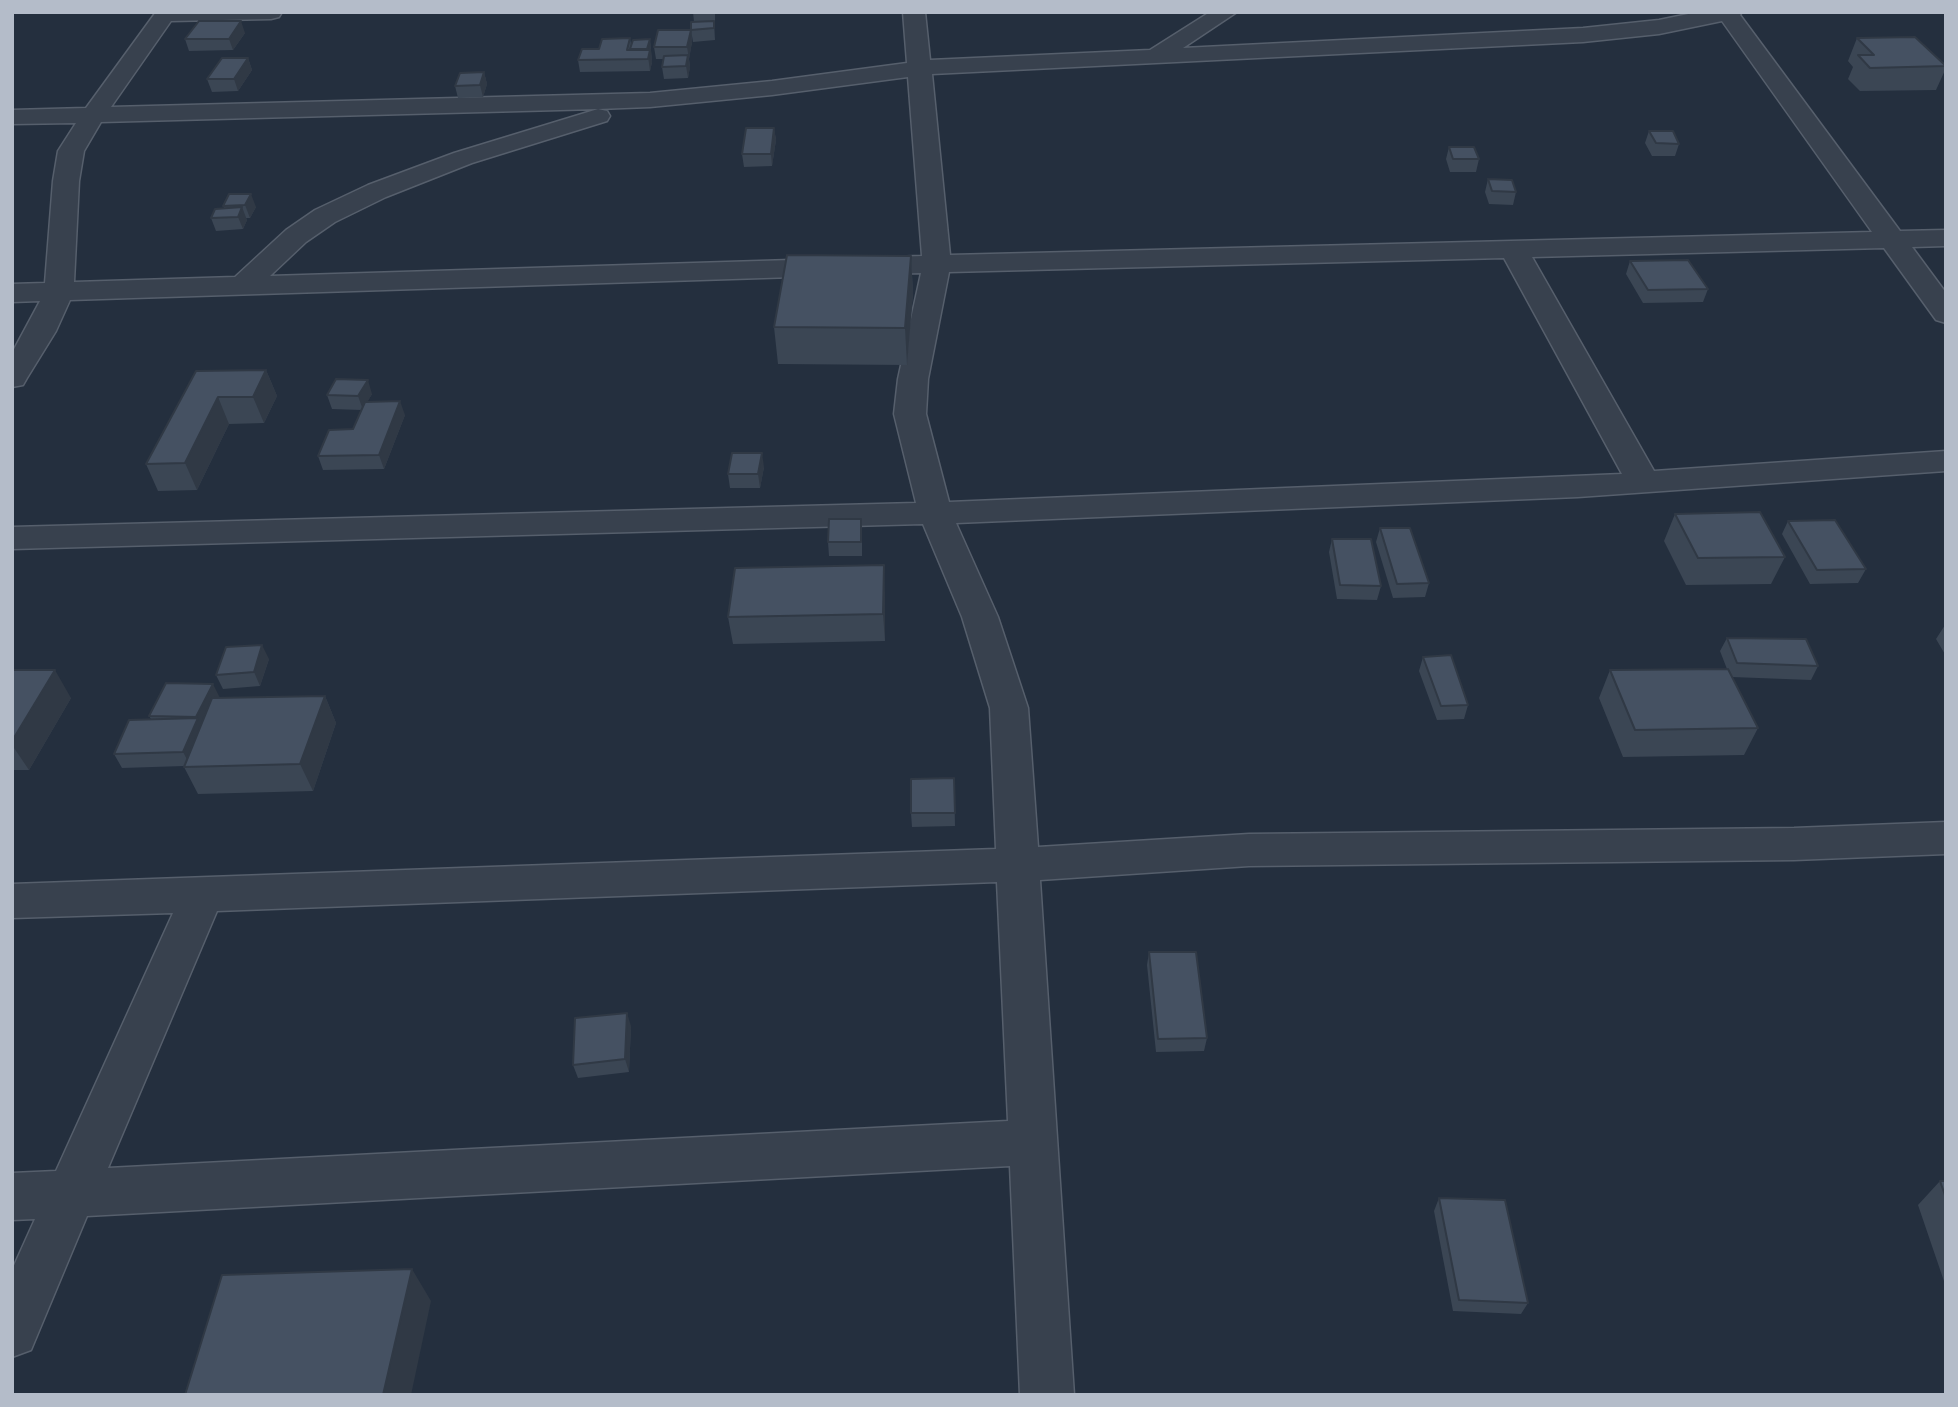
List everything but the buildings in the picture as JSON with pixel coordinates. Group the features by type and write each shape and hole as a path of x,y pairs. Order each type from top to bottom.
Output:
{"street":[{"path":"12,378 41,331 59,292 66,181 71,151 92,116 166,14 271,12"},
{"path":"914,12 937,264 913,379 910,414 934,513 980,617 1009,708 1047,1395"},
{"path":"1154,56 1226,12"},
{"path":"12,117 650,100 772,88 919,68 1569,36 1658,27 1729,13 1946,314"},
{"path":"245,284 296,236 325,216 377,191 463,158 650,100"},
{"path":"12,293 937,264 1946,238"},
{"path":"1514,250 1644,483"},
{"path":"12,538 934,513 1644,483 1946,461"},
{"path":"12,901 1018,865 1249,850 1794,844 1946,838"},
{"path":"12,1331 202,895"},
{"path":"12,1197 1033,1142"}]}
